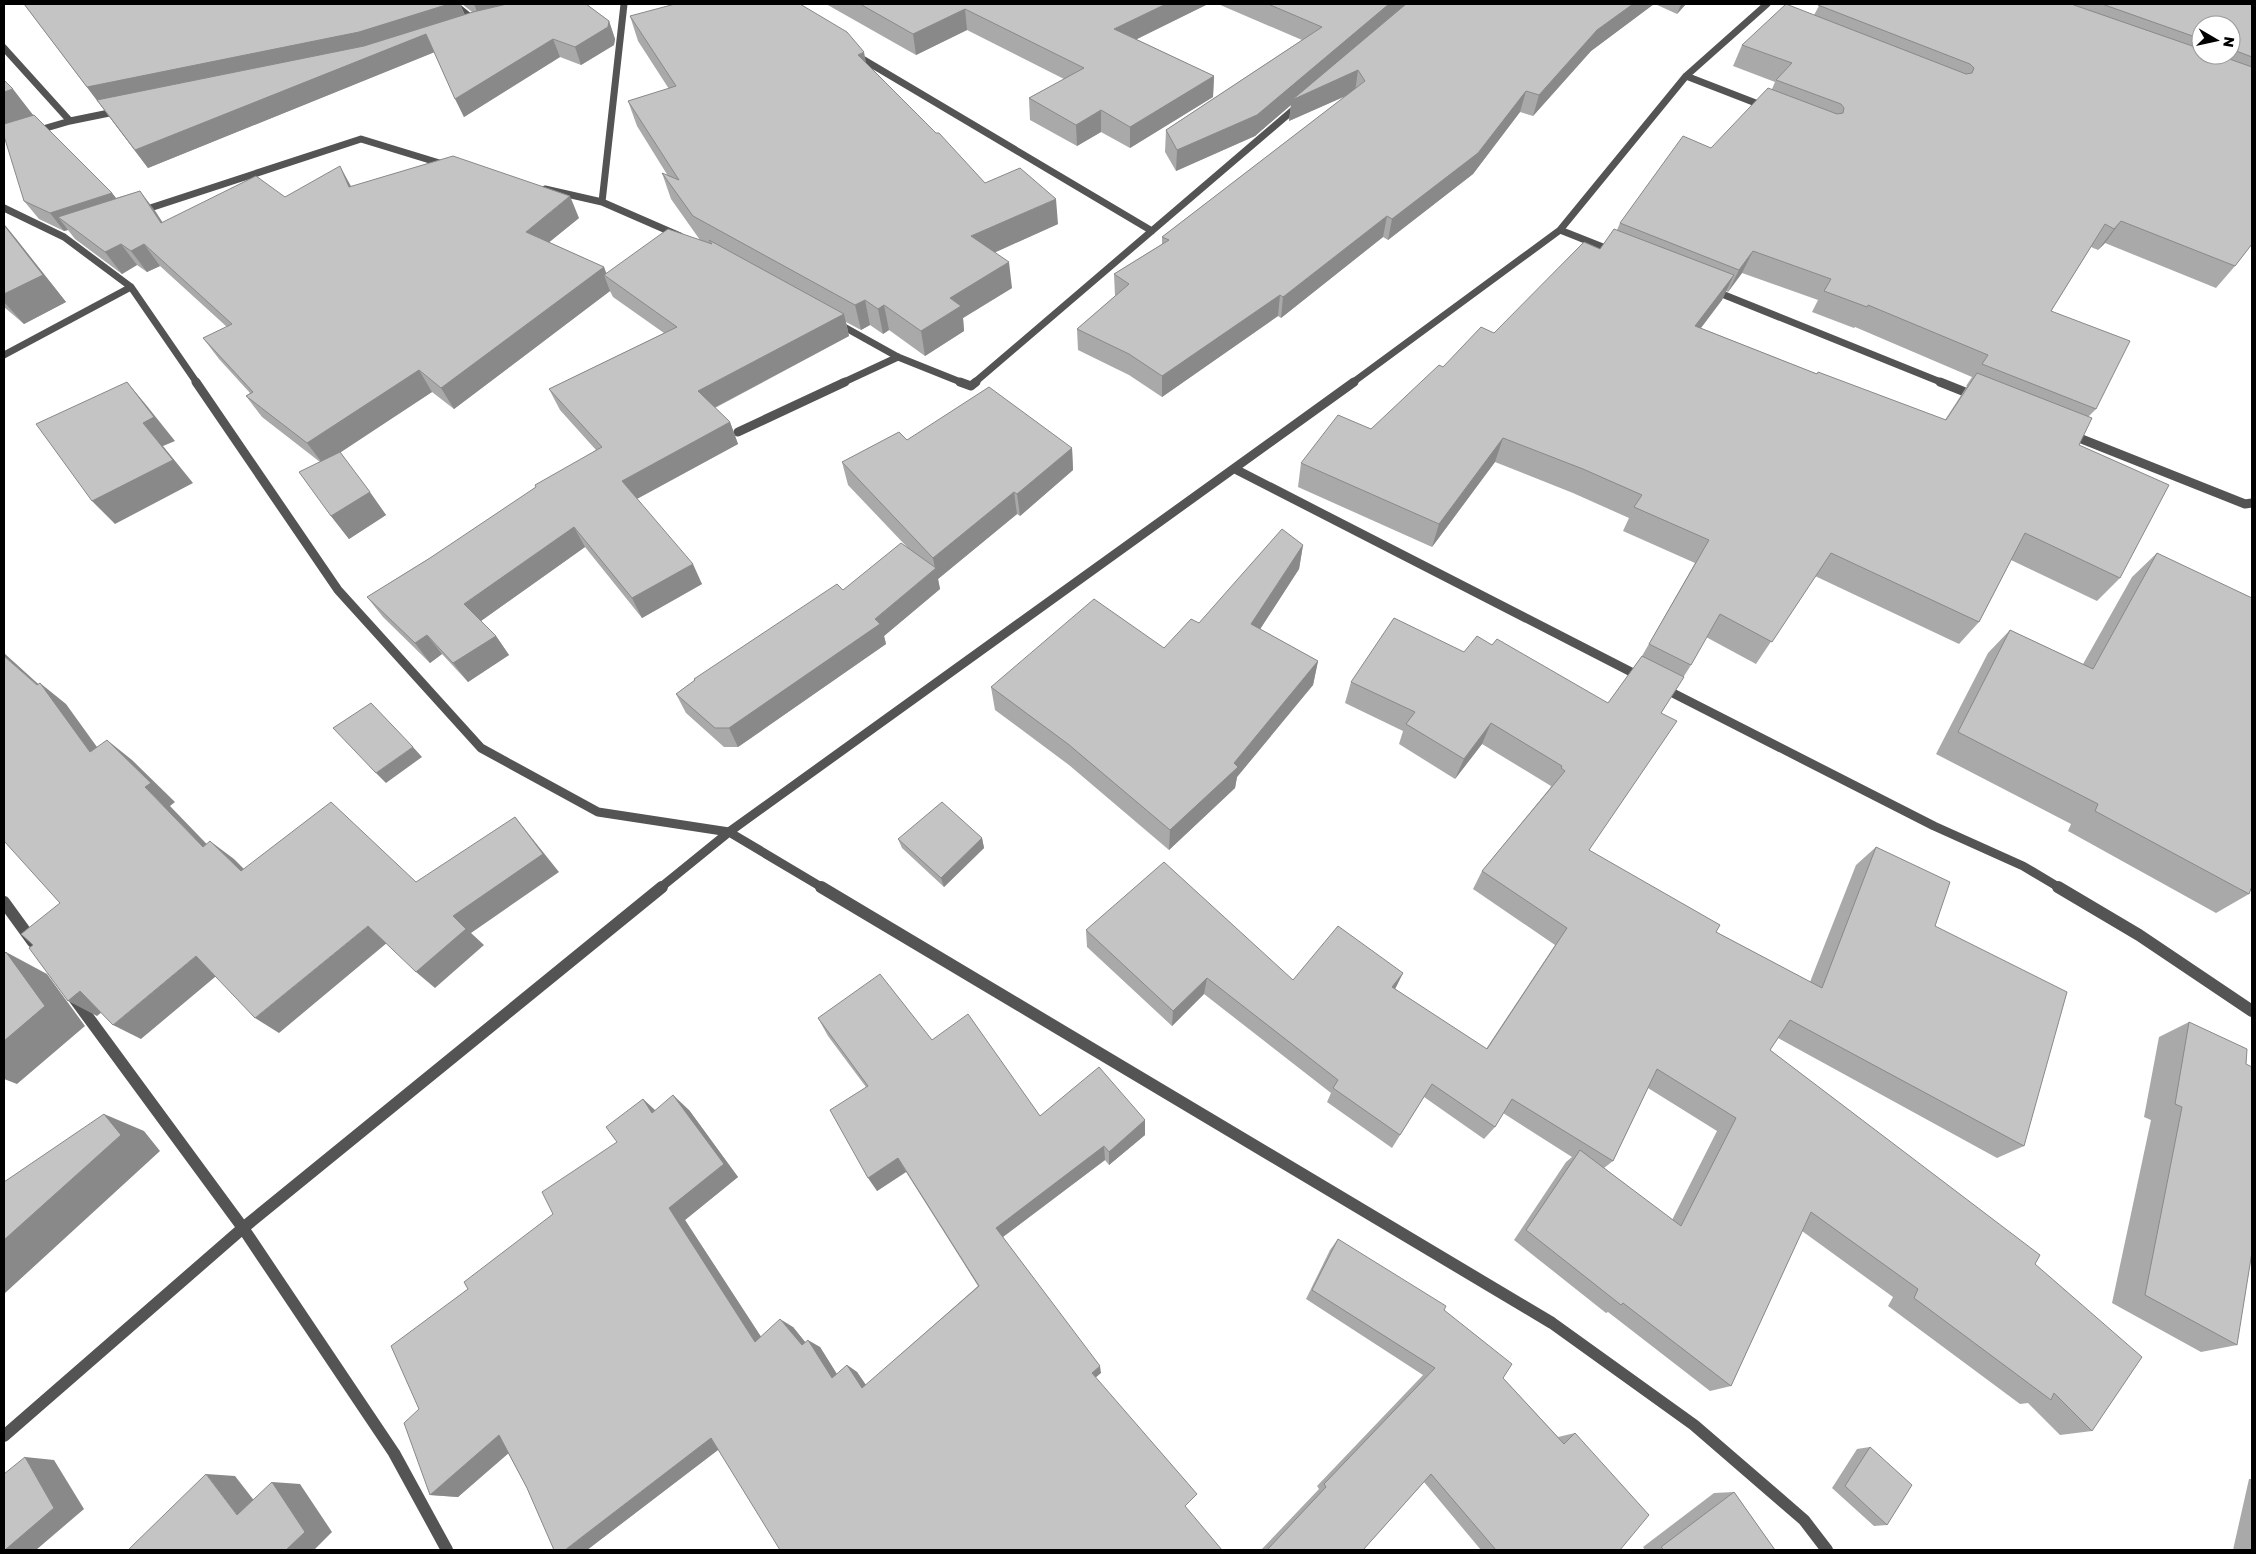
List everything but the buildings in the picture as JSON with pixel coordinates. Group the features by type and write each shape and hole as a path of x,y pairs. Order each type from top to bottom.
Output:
{"street":[{"path":"454,4 479,25"},
{"path":"602,202 624,4"},
{"path":"4,1436 243,1228 729,832 1235,469 1560,230 1686,76 1762,14 1767,4"},
{"path":"470,28 488,22"},
{"path":"4,48 70,122"},
{"path":"846,49 1152,231"},
{"path":"1686,76 1774,110"},
{"path":"829,318 898,356 971,386 1304,101"},
{"path":"32,132 128,110"},
{"path":"129,215 361,139 452,167"},
{"path":"536,187 602,202 666,228 692,242"},
{"path":"4,208 69,235 131,287 338,590 481,748 598,812 729,832 1552,1323 1694,1424 1804,1520 1827,1550"},
{"path":"1560,230 1625,256"},
{"path":"1699,285 1986,400"},
{"path":"4,355 131,287"},
{"path":"738,432 898,356"},
{"path":"2060,430 2245,504 2252,503"},
{"path":"1235,469 1934,826 2023,866 2139,935 2252,1011"},
{"path":"4,902 39,950"},
{"path":"68,990 243,1228 394,1453 447,1550"}]}
